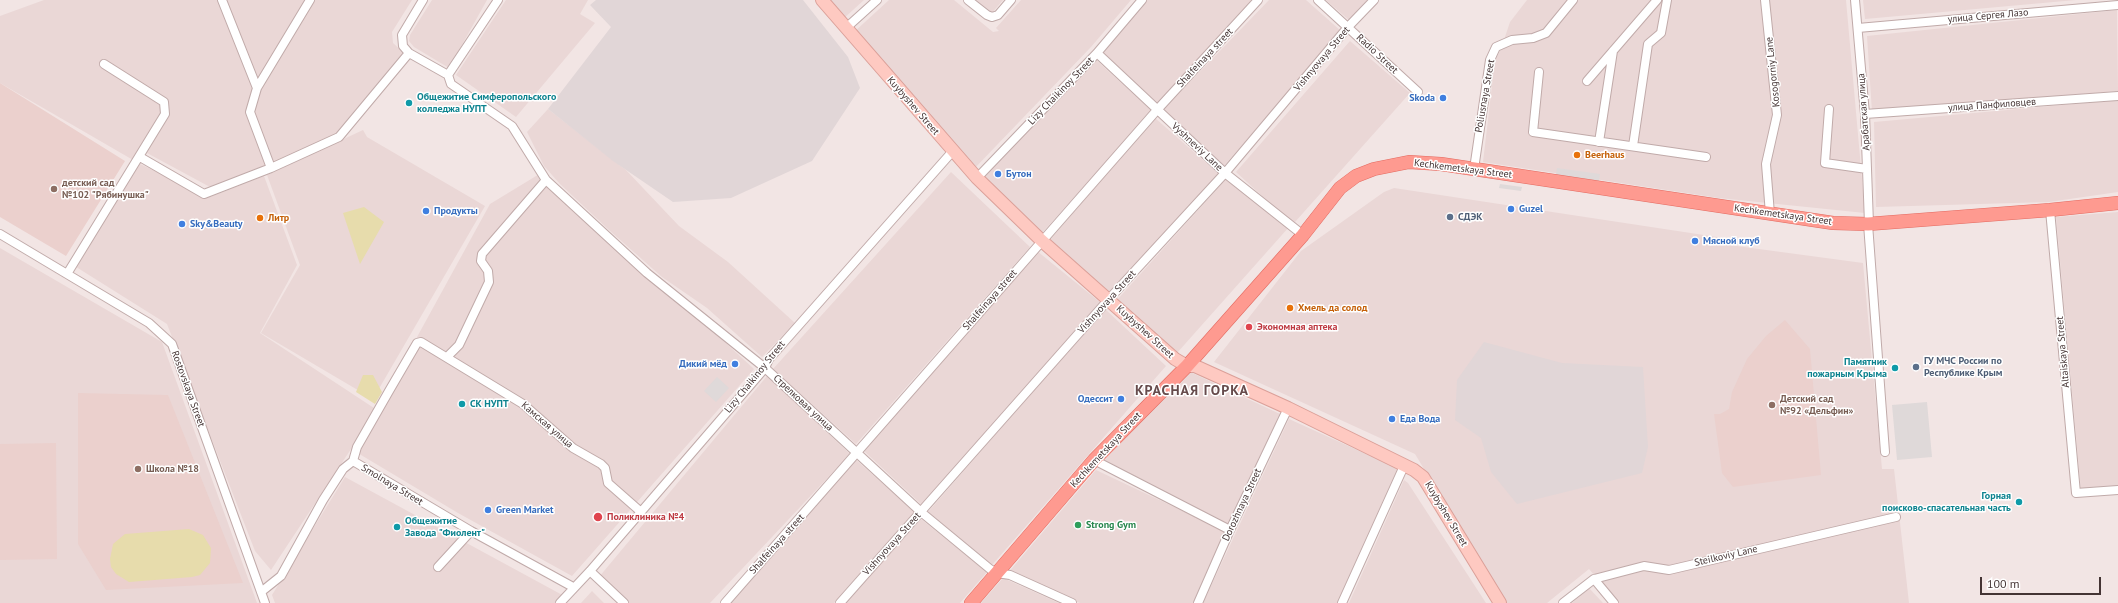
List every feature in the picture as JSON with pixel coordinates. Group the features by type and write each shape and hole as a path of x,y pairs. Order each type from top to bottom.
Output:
{"main road":[{"name":"Kuybyshev Street","path":"822,0 976,178 1042,241 1175,359 1187,366 1195,366 1288,408 1423,477 1500,603"},
{"name":"Kechkemetskaya Street","path":"971,603 1094,460 1187,366 1303,235 1340,188 1356,176 1374,169 1409,162 1474,169 1833,223 1868,224 2050,210 2118,203"}],"street":[{"path":"222,0 257,88"},
{"path":"271,168 250,112 257,88 310,0"},
{"path":"140,157 204,194 271,168 339,137 409,53 403,46 402,35 423,0"},
{"path":"448,76 498,0"},
{"path":"846,28 876,0"},
{"path":"968,0 987,16 992,17 998,15 1011,0"},
{"name":"Lizy Chaikinoy Street","path":"976,178 1097,53 1142,0"},
{"name":"Shalfeinaya street","path":"725,603 1157,110 1258,0"},
{"name":"Radio Street","path":"1318,0 1418,92"},
{"name":"Vishnyovaya Street","path":"840,603 1109,299 1225,173 1348,27 1374,0"},
{"name":"Poliusnaya Street","path":"1474,169 1490,60 1496,47 1512,40 1533,38 1546,33 1574,0"},
{"path":"1587,80 1657,0"},
{"path":"1633,146 1648,44 1661,33 1667,0"},
{"name":"Kosogorniy Lane","path":"1765,0 1777,115 1766,164 1770,214"},
{"name":"Арабатская улица","path":"1855,0 1865,114 1868,224 1885,452"},
{"name":"улица Сергея Лазо","path":"1858,28 2118,5"},
{"path":"1599,142 1613,51"},
{"name":"Стрелковая улица","path":"409,53 448,76 451,84 512,126 546,180 647,273 765,368 921,512 997,573 1010,576 1072,603"},
{"name":"Vyshneviy Lane","path":"1097,53 1225,173 1303,235"},
{"path":"67,274 165,114 164,102 104,64"},
{"path":"1540,72 1533,132 1706,157"},
{"name":"улица Панфиловцев","path":"1865,114 2118,96"},
{"path":"1829,109 1825,163 1867,169"},
{"name":"Lizy Chaikinoy Street","path":"560,603 573,587 590,571 765,368 768,359 952,152"},
{"path":"448,356 459,345 489,282 488,272 481,261 482,254 546,180"},
{"name":"Altaiskaya Street","path":"2050,210 2076,493 2118,490"},
{"name":"Rostovskaya Street","path":"0,234 149,323 172,344 265,603"},
{"name":"Камская улица","path":"353,461 357,447 417,343 424,342 524,404 573,448 601,464 604,468 608,483 641,512"},
{"name":"Dorozhnaya Street","path":"1198,603 1230,530 1288,408"},
{"path":"1094,460 1230,530"},
{"name":"Smolnaya Street","path":"261,592 281,576 323,500 343,470 353,461 471,531 573,587"},
{"path":"1342,603 1404,466"},
{"name":"Steilkoviy Lane","path":"1563,603 1594,579 1644,566 1669,570 1896,517"},
{"path":"438,566 471,531"},
{"path":"590,571 624,603"},
{"path":"1594,579 1614,603"}],"shaded area":[{"path":"44,0 412,0 392,32 393,43 405,54 337,135 273,165 210,187 147,153 140,164 0,83 0,16"},
{"path":"432,0 487,0 449,68 414,47 409,41 410,35"},
{"path":"506,0 588,0 580,14 595,23 516,117 456,75"},
{"path":"596,0 803,0 848,57 860,88 812,161 731,198 673,202 613,161 548,109 611,27 590,5"},
{"path":"825,0 864,0 842,20"},
{"path":"889,0 954,0 993,32 999,31 996,28 1021,0 1131,0 1091,47 973,170 853,33"},
{"path":"974,0 1003,0 991,14"},
{"path":"1146,0 1252,0 1158,103 1101,53"},
{"path":"1269,0 1306,0 1341,31 1223,167 1163,110"},
{"path":"1326,0 1369,0 1350,21"},
{"path":"1527,0 1846,0 1865,213 1719,198 1483,162 1495,60 1501,49 1510,22"},
{"path":"1863,0 2076,0 1865,19"},
{"path":"2117,10 2118,91 1872,112 1867,36"},
{"path":"1350,41 1410,93 1295,222 1285,217 1236,172"},
{"path":"1095,59 1152,111 1041,234 981,178"},
{"name":"детский сад №102 \"Рябинушка\"","path":"0,83 125,161 66,256 0,217"},
{"path":"2118,100 2118,192 2049,202 1876,207 1874,122"},
{"path":"548,109 626,170 679,226 728,262 795,323 762,357 707,308 662,277 560,184 544,166 527,132"},
{"path":"1155,118 1219,174 1111,294 1049,241"},
{"path":"363,130 367,137 485,206 373,399 261,333 300,265 267,175"},
{"path":"140,164 210,197 264,176 297,265 260,333 377,410 490,204 541,173 754,369 572,576 458,513 351,449 271,570 255,551 167,324 73,265"},
{"path":"1557,168 1600,174 1599,181 1556,175"},
{"path":"951,172 1030,247 856,444 773,369"},
{"path":"1227,178 1289,227 1177,353 1116,301"},
{"path":"1500,184 1522,187 1521,191 1499,188"},
{"path":"1394,188 1717,237 1729,245 1863,263 1882,469 1894,469 1909,603 1619,603 1589,569 1547,603 1505,603 1415,454 1214,362 1301,251 1384,192"},
{"path":"364,207 384,222 360,264 343,213"},
{"path":"2118,212 2118,488 2081,491 2056,217"},
{"path":"0,248 162,342 257,603 0,603"},
{"path":"1037,251 1101,303 922,505 863,450"},
{"path":"1105,309 1166,366 992,565 928,512"},
{"name":"Детский сад №92 «Дельфин»","path":"1785,320 1810,349 1821,475 1733,487 1722,473 1714,414 1720,414 1729,409 1732,392 1747,359 1766,336"},
{"path":"1484,342 1562,363 1643,367 1648,447 1642,473 1517,504 1491,472 1481,438 1455,420 1457,380"},
{"path":"1188,371 1280,414 1227,526 1103,462"},
{"path":"363,375 373,375 382,392 375,404 356,392"},
{"path":"767,376 850,454 710,603 627,603 599,577"},
{"path":"717,377 729,388 716,402 704,391"},
{"name":"Школа №18","path":"78,393 168,395 243,583 106,590 78,544"},
{"path":"1927,402 1932,457 1897,460 1892,405"},
{"path":"1289,419 1399,469 1339,603 1203,603"},
{"path":"56,443 57,559 0,560 0,444"},
{"path":"855,459 915,512 834,603 728,603"},
{"path":"1096,470 1225,531 1195,603 1080,603 1007,574"},
{"path":"345,477 566,597 562,603 275,603 272,595"},
{"path":"1404,480 1408,483 1486,603 1349,603"},
{"path":"921,519 987,572 960,603 845,603"},
{"path":"189,529 203,535 211,548 210,563 200,575 192,577 129,582 116,574 111,567 110,559 113,544 125,534"},
{"path":"1003,578 1059,603 981,603"},
{"path":"1589,588 1603,603 1572,603"},
{"path":"592,591 604,603 581,603"}],"place":[{"name":"Skoda","path":"1443,98"},
{"name":"Общежитие Симферопольского колледжа НУПТ","path":"409,103"},
{"name":"Beerhaus","path":"1577,155"},
{"name":"Бутон","path":"998,174"},
{"name":"детский сад №102 \"Рябинушка\"","path":"54,189"},
{"name":"Guzel","path":"1511,209"},
{"name":"Продукты","path":"426,211"},
{"name":"СДЭК","path":"1450,217"},
{"name":"Литр","path":"260,218"},
{"name":"Sky&Beauty","path":"182,224"},
{"name":"Мясной клуб","path":"1695,241"},
{"name":"Хмель да солод","path":"1290,308"},
{"name":"Экономная аптека","path":"1249,327"},
{"name":"Дикий мёд","path":"735,364"},
{"name":"ГУ МЧС России по Республике Крым","path":"1916,367"},
{"name":"Памятник пожарным Крыма","path":"1895,368"},
{"name":"Одессит","path":"1121,399"},
{"name":"СК НУПТ","path":"462,404"},
{"name":"Детский сад №92 «Дельфин»","path":"1772,405"},
{"name":"Еда Вода","path":"1392,419"},
{"name":"Школа №18","path":"138,469"},
{"name":"Горная поисково-спасательная часть","path":"2019,502"},
{"name":"Green Market","path":"488,510"},
{"name":"Поликлиника №4","path":"598,517"},
{"name":"Strong Gym","path":"1078,525"},
{"name":"Общежитие Завода \"Фиолент\"","path":"397,527"}],"district":[{"name":"КРАСНАЯ ГОРКА","path":"1192,391"}]}
